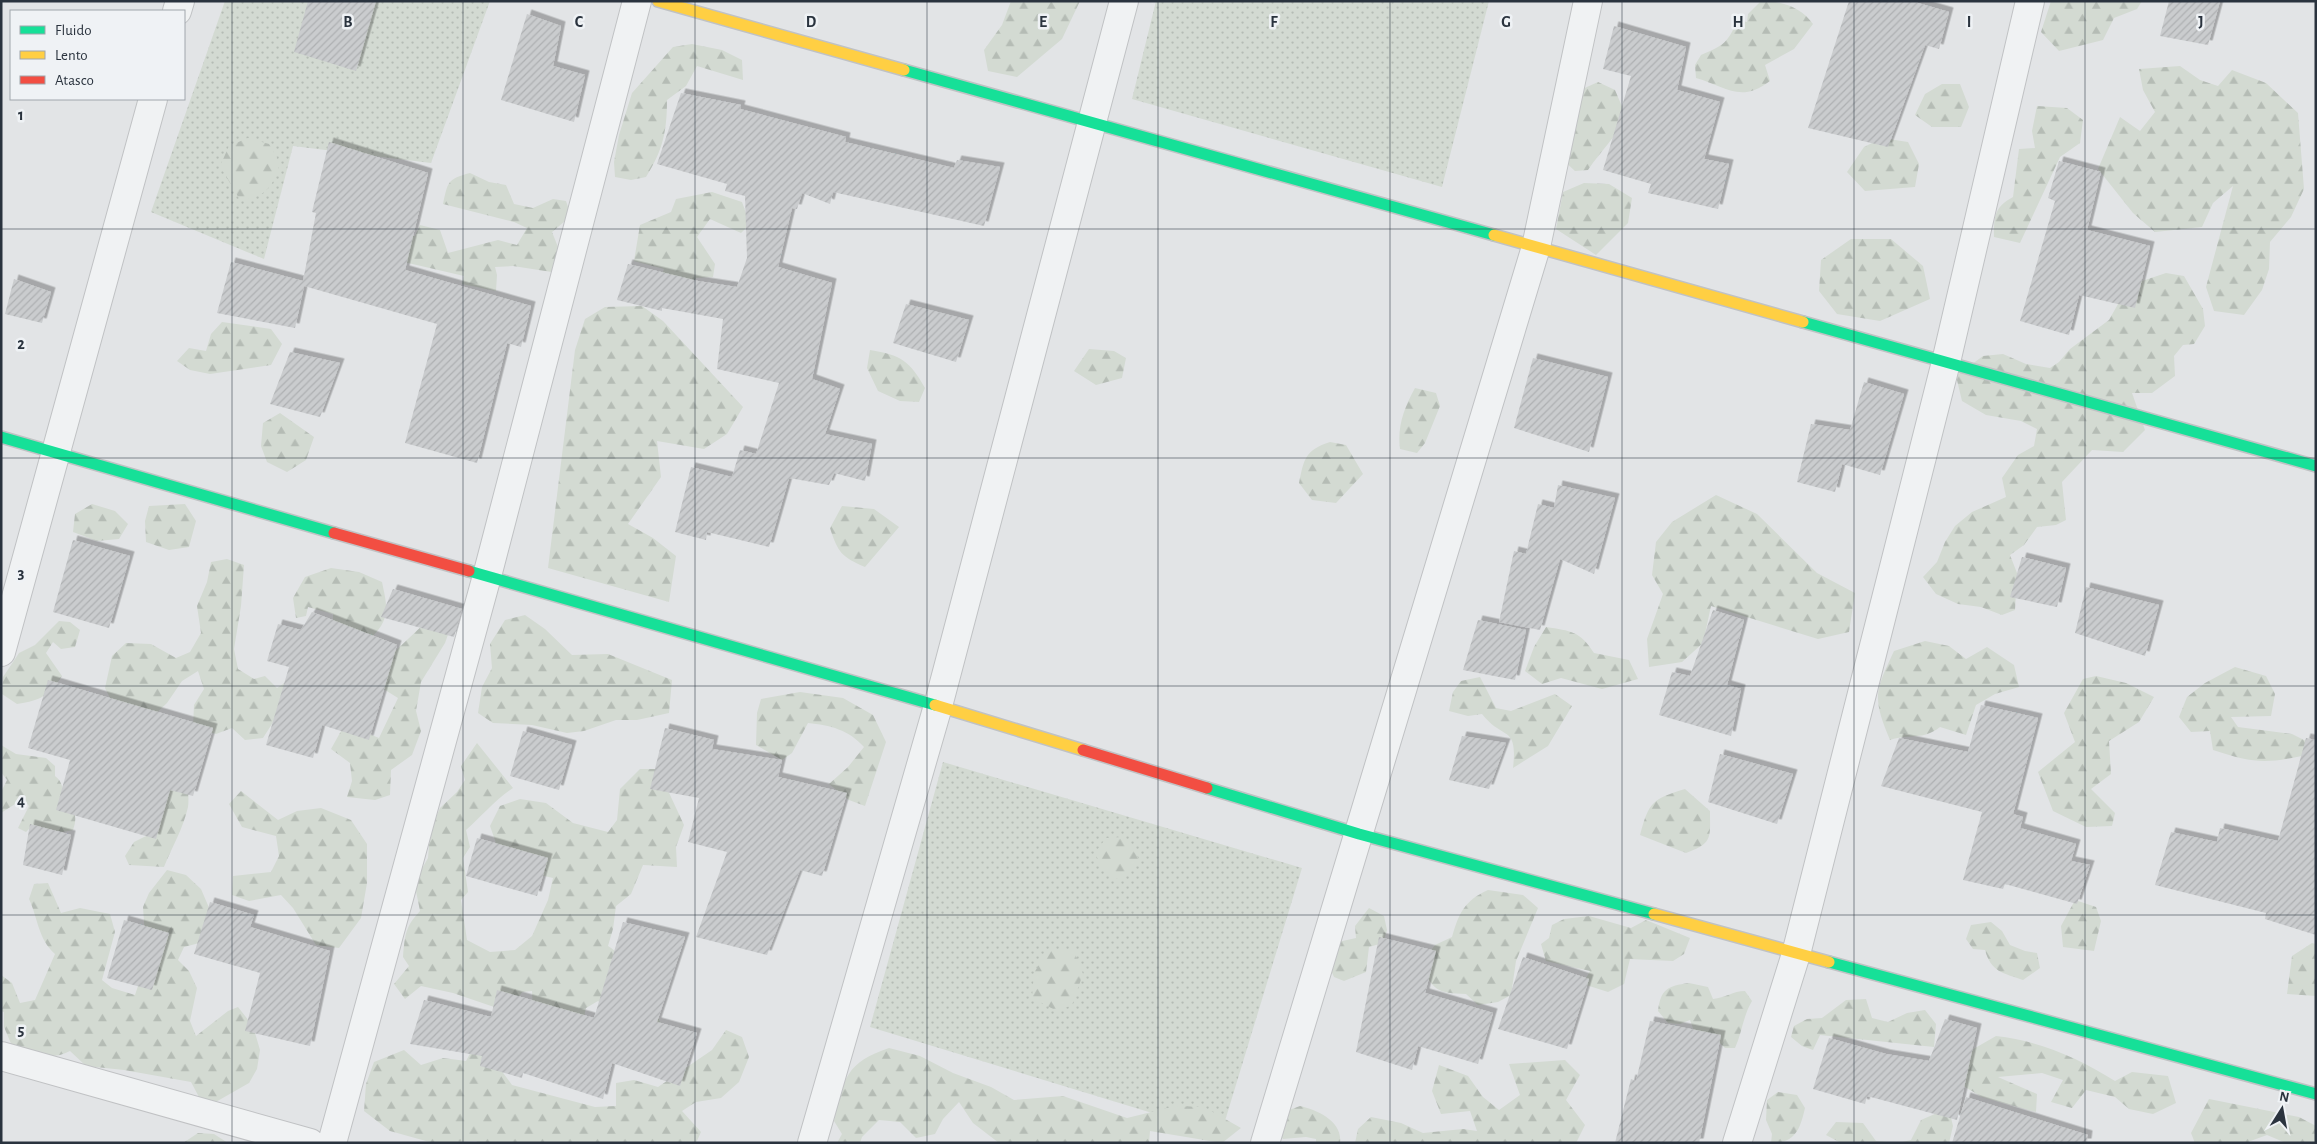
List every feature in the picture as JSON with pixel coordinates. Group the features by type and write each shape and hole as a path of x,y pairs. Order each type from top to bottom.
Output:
{"street":[{"path":"332,1143 487,576 638,1"},
{"path":"658,1 2316,466"},
{"path":"812,1143 938,706 1094,123 1124,1"},
{"path":"1265,1143 1536,247 1588,1"},
{"path":"1737,1143 1796,954 1946,362 2030,1"},
{"path":"1,652 54,452 153,100"},
{"path":"1,437 938,706 1359,834 2316,1094"},
{"path":"1,1056 310,1143"}],"green space":[{"path":"225,1 490,1 431,163 293,146 264,259 151,212"},
{"path":"1011,1 1080,1 1062,39 1017,77 988,71 984,50 1002,25"},
{"path":"1156,1 1489,1 1442,187 1132,99"},
{"path":"1761,1 1776,2 1797,9 1813,24 1794,49 1765,65 1770,81 1759,88 1741,92 1724,89 1696,78 1695,65 1701,55 1720,46 1728,38 1737,20 1747,22 1748,14"},
{"path":"2051,1 2142,1 2137,9 2114,18 2103,40 2059,51 2041,32"},
{"path":"692,44 722,50 742,60 743,80 697,66 686,86 667,100 663,140 646,177 631,180 615,177 614,162 619,135 632,93 673,47"},
{"path":"2180,66 2200,80 2218,86 2232,70 2266,83 2298,113 2304,189 2291,217 2270,242 2269,269 2262,290 2244,315 2214,311 2206,287 2233,186 2213,203 2202,227 2155,232 2133,213 2098,169 2120,117 2140,131 2155,112 2143,90 2139,69"},
{"path":"1598,82 1615,90 1626,116 1588,170 1575,171 1563,160 1578,91"},
{"path":"1942,84 1960,84 1969,107 1961,127 1932,127 1915,115 1925,94"},
{"path":"2037,106 2067,108 2083,120 2080,143 2060,157 2020,243 1994,237 1994,224 1996,213 2002,205 2013,197 2019,149 2035,148 2032,131"},
{"path":"248,138 269,144 280,163 267,189 249,199 240,200 220,166 229,146"},
{"path":"1882,138 1908,142 1919,164 1915,187 1865,191 1847,172 1864,147"},
{"path":"470,173 489,182 506,185 514,204 533,208 553,199 566,201 571,216 552,232 560,252 558,273 513,266 495,267 497,275 496,291 462,284 464,276 391,259 392,231 415,236 420,225 440,230 448,253 498,240 517,245 527,228 514,222 443,204 450,182 457,177"},
{"path":"1584,183 1609,184 1632,198 1628,223 1596,255 1556,229 1563,192"},
{"path":"712,192 742,202 750,224 741,233 710,219 697,237 715,264 713,277 696,278 690,289 660,281 664,269 634,261 640,225 671,212 676,199"},
{"path":"1851,239 1891,239 1923,266 1930,299 1880,321 1837,314 1819,291 1821,260"},
{"path":"2166,273 2184,276 2203,309 2205,326 2194,344 2183,345 2174,356 2175,376 2152,393 2132,393 2145,430 2123,452 2092,450 2062,482 2066,520 2056,525 2037,527 2024,545 2010,555 2017,573 2015,610 2002,615 1981,607 1958,604 1936,594 1923,577 1937,562 1945,542 1955,526 1972,512 2006,497 2002,478 2018,455 2034,446 2037,429 2021,421 1986,415 1962,401 1956,376 1983,356 2003,354 2026,364 2050,368 2059,362 2070,349 2109,320 2118,304 2136,283"},
{"path":"642,306 663,321 743,407 727,434 704,449 657,441 661,477 628,524 653,538 676,556 669,602 548,568 575,350 585,319 605,307"},
{"path":"222,322 271,329 282,344 271,365 210,374 190,370 177,361 189,348 206,351 211,334"},
{"path":"1089,349 1114,351 1126,358 1122,378 1096,385 1074,371"},
{"path":"870,350 890,354 909,365 925,388 919,402 900,401 878,391 867,368"},
{"path":"1415,388 1436,393 1440,406 1425,443 1417,453 1400,449 1399,441 1402,418"},
{"path":"280,413 314,437 306,460 287,472 267,462 261,446 263,423"},
{"path":"1330,442 1346,445 1363,474 1336,503 1312,500 1299,483 1307,456 1315,448"},
{"path":"1716,495 1757,514 1817,573 1855,593 1849,632 1818,639 1711,606 1703,643 1682,662 1649,667 1647,639 1663,594 1652,575 1656,542 1672,522"},
{"path":"92,504 115,511 128,524 119,539 97,541 73,532 75,514"},
{"path":"185,504 196,521 189,547 169,550 146,542 145,521 149,506"},
{"path":"842,506 874,509 899,527 865,567 846,557 839,549 833,536 830,528"},
{"path":"227,559 244,565 241,606 234,649 238,669 254,679 265,676 277,688 289,680 279,713 263,738 245,740 232,728 216,734 193,727 194,705 204,689 198,671 182,681 167,703 148,721 117,712 105,688 112,656 126,643 151,644 176,658 190,652 201,633 197,606 207,582 211,562"},
{"path":"331,568 359,572 382,582 386,605 385,618 372,637 333,624 333,614 308,607 306,616 296,618 293,598 305,577"},
{"path":"525,615 545,629 572,655 608,654 672,680 669,713 637,720 616,720 584,731 567,733 532,725 493,723 478,713 482,687 492,668 490,644 505,620"},
{"path":"59,621 70,622 80,630 75,647 61,649 53,642 46,653 62,676 44,696 33,701 17,704 2,694 3,677 19,653 35,645"},
{"path":"426,622 450,629 445,643 421,682 416,711 421,731 412,755 391,770 390,795 375,800 347,797 352,781 350,763 331,749 341,731 357,729 379,738 398,698 369,680 390,656"},
{"path":"1546,627 1574,633 1584,640 1594,653 1629,660 1638,679 1602,689 1561,678 1542,684 1525,671 1534,647"},
{"path":"1925,641 1949,646 1966,659 1987,647 2014,665 2019,687 1995,694 1976,705 1966,735 1940,727 1928,734 1890,740 1878,704 1878,695 1883,676 1894,651"},
{"path":"2235,667 2266,676 2275,694 2271,716 2231,717 2238,727 2292,734 2308,742 2306,755 2269,761 2238,758 2213,750 2210,731 2191,732 2179,717 2187,697 2205,683"},
{"path":"2096,676 2126,683 2154,697 2139,722 2109,741 2111,774 2091,789 2115,813 2112,826 2086,827 2053,811 2038,772 2075,742 2064,713 2083,679"},
{"path":"1480,677 1496,708 1511,711 1555,694 1572,706 1548,746 1513,768 1513,745 1507,735 1496,728 1482,714 1468,716 1449,711 1453,692 1461,681"},
{"path":"800,692 843,698 873,715 886,742 865,806 849,800 829,784 848,767 864,747 845,732 824,725 808,723 792,753 782,760 756,745 757,713 761,699"},
{"path":"477,743 513,788 466,830 470,847 463,858 468,892 461,900 467,940 490,952 515,950 532,936 548,900 553,878 523,871 502,860 490,826 500,806 520,799 546,803 573,823 608,832 617,820 620,789 640,769 658,769 684,825 676,847 677,867 643,865 631,894 616,906 613,929 608,946 625,961 633,972 648,997 664,1031 613,1014 598,1001 586,1008 583,1021 533,1010 532,991 522,992 514,1005 503,1010 453,993 421,986 405,999 394,984 409,966 403,957 404,943 409,927 420,911 416,891 419,874 428,858 430,831 440,808 457,792 465,780 461,766"},
{"path":"1,745 16,754 46,758 55,766 55,776 60,782 74,811 75,824 73,830 63,832 32,826 26,832 18,828 29,806 23,799 1,813 1,792 7,780 1,772"},
{"path":"943,762 1302,868 1221,1134 870,1027"},
{"path":"166,783 188,787 188,807 164,867 129,865 125,856 134,842 152,833"},
{"path":"1685,789 1710,811 1710,834 1705,842 1686,853 1640,835 1646,815 1654,803 1665,796"},
{"path":"241,791 278,820 297,811 321,808 351,820 367,844 367,883 361,918 339,948 316,945 293,908 281,895 249,901 232,895 233,876 271,872 279,856 276,836 242,827 229,804"},
{"path":"1124,837 1141,862 1119,880 1102,868 1095,853 1106,838"},
{"path":"167,870 186,875 201,889 213,917 207,941 184,947 178,960 189,971 197,988 190,1021 196,1036 228,1011 238,1007 253,1026 260,1050 257,1069 249,1083 214,1103 199,1097 191,1082 124,1070 86,1066 70,1051 55,1056 34,1054 12,1046 4,1027 4,1012 1,1011 1,975 12,983 20,1003 35,1000 55,954 45,942 29,899 34,884 48,883 61,913 80,908 110,914 115,932 102,980 112,988 135,995 142,974 145,937 143,907 149,893"},
{"path":"1488,890 1523,895 1538,908 1516,961 1511,995 1498,1002 1478,1005 1466,994 1448,993 1437,989 1429,980 1421,964 1435,945 1452,937 1460,914 1468,903"},
{"path":"2075,900 2096,907 2101,921 2094,951 2063,947 2061,926"},
{"path":"1369,908 1384,916 1387,930 1383,943 1369,947 1366,972 1344,981 1334,977 1328,964 1338,942 1356,938 1355,926"},
{"path":"1589,916 1631,928 1646,920 1690,938 1684,954 1673,961 1630,959 1624,984 1608,992 1583,984 1590,971 1546,961 1541,944 1549,938 1552,925 1564,919"},
{"path":"1991,922 2002,931 2010,945 2037,953 2040,968 2023,980 1999,971 1991,963 1985,950 1973,949 1966,939 1971,925"},
{"path":"2312,943 2316,944 2316,996 2287,994 2292,956"},
{"path":"1073,949 1083,974 1072,1005 1057,1011 1032,998 1034,973 1048,950"},
{"path":"1689,983 1708,987 1713,999 1745,991 1752,1001 1735,1048 1725,1048 1718,1041 1694,1031 1690,1020 1680,1024 1668,1023 1658,1011 1661,998 1666,990 1670,987"},
{"path":"1866,999 1872,1018 1888,1022 1907,1013 1925,1010 1936,1024 1934,1047 1820,1035 1813,1050 1802,1046 1791,1037 1794,1026 1807,1019 1822,1018 1846,1000"},
{"path":"726,1030 742,1037 749,1057 739,1082 721,1098 696,1102 682,1111 701,1132 696,1143 479,1143 476,1141 433,1143 390,1131 364,1111 366,1084 374,1062 404,1050 421,1065 443,1058 466,1061 478,1039 512,1085 595,1107 616,1106 616,1083 634,1080 658,1087 712,1050"},
{"path":"1996,1036 2043,1046 2073,1058 2115,1081 2132,1072 2168,1076 2176,1103 2153,1114 2129,1109 2115,1097 2086,1090 2072,1108 2051,1102 2063,1080 2042,1073 1998,1077 2037,1094 2036,1112 1982,1097 1960,1084 1956,1059"},
{"path":"889,1048 920,1056 953,1073 991,1087 1014,1100 1063,1096 1127,1118 1176,1106 1204,1107 1241,1128 1222,1143 1150,1131 1149,1143 999,1143 973,1123 959,1102 943,1119 935,1134 916,1138 900,1122 879,1120 862,1137 860,1143 837,1143 842,1134 834,1121 844,1083 849,1074 864,1059"},
{"path":"1565,1060 1580,1075 1566,1100 1585,1125 1576,1143 1355,1143 1358,1129 1371,1117 1401,1123 1423,1133 1463,1129 1477,1131 1470,1111 1441,1114 1432,1091 1439,1065 1468,1076 1483,1097 1499,1110 1520,1095 1509,1064"},
{"path":"1778,1092 1797,1095 1805,1108 1801,1123 1795,1134 1786,1141 1771,1143 1772,1134 1766,1120 1767,1100"},
{"path":"2209,1099 2299,1117 2316,1126 2316,1143 2286,1143 2267,1135 2245,1143 2195,1143 2191,1133"},
{"path":"1947,1101 1953,1126 1949,1143 1898,1143 1911,1140 1921,1120 1937,1113"},
{"path":"1300,1106 1314,1110 1328,1118 1337,1128 1340,1135 1340,1143 1316,1143 1316,1139 1306,1137 1283,1139 1275,1130 1281,1113"},
{"path":"1836,1122 1863,1123 1876,1141 1898,1143 1841,1143 1826,1135"},
{"path":"198,1133 214,1134 228,1143 183,1143"}],"building":[{"path":"308,1 376,1 356,71 294,52"},
{"path":"1849,1 1911,1 1949,12 1939,49 1925,45 1888,147 1808,128"},
{"path":"2169,1 2220,1 2208,45 2160,36"},
{"path":"527,14 561,26 553,66 585,75 574,122 501,100"},
{"path":"1614,26 1686,47 1677,90 1720,102 1704,159 1729,164 1718,209 1648,193 1651,184 1603,170 1631,76 1603,69"},
{"path":"681,93 741,105 740,109 846,137 845,142 954,168 957,160 1000,167 984,226 833,192 830,204 802,193 797,209 792,208 778,267 832,283 812,379 840,389 825,434 872,444 865,481 834,473 829,485 789,478 769,547 707,532 706,540 675,532 691,467 732,477 740,450 756,454 779,383 717,369 723,319 662,308 662,311 617,300 628,264 698,281 737,287 747,258 745,196 725,191 727,184 657,164"},
{"path":"329,142 428,173 405,270 531,306 521,347 507,343 477,463 405,443 437,324 304,286 295,328 217,313 231,262 303,281 316,213 312,212"},
{"path":"2059,161 2101,172 2087,230 2150,246 2135,308 2079,295 2069,335 2020,321 2055,201 2048,198"},
{"path":"14,279 51,292 42,323 5,314"},
{"path":"906,304 969,320 956,362 893,343"},
{"path":"290,352 340,363 320,417 270,404"},
{"path":"1533,358 1608,377 1589,452 1514,428"},
{"path":"1864,382 1904,394 1880,475 1842,464 1835,492 1797,482 1811,424 1850,430"},
{"path":"1558,485 1615,498 1594,574 1560,559 1540,630 1499,622 1514,551 1526,554 1538,504 1554,508"},
{"path":"73,540 130,556 109,628 53,612"},
{"path":"2022,557 2066,568 2057,607 2010,597"},
{"path":"2086,587 2159,605 2145,656 2075,633"},
{"path":"393,589 462,609 454,637 381,617"},
{"path":"1713,610 1744,620 1727,685 1741,689 1731,736 1659,715 1672,672 1690,676"},
{"path":"312,612 397,645 369,740 322,725 313,758 266,745 289,667 267,661 278,624 301,630"},
{"path":"1478,620 1526,630 1515,680 1463,670"},
{"path":"48,680 213,728 193,796 170,790 156,839 56,810 70,760 28,748"},
{"path":"1981,705 2038,718 2013,814 2023,817 2020,828 2076,844 2071,861 2090,865 2077,904 2005,884 2003,889 1963,880 1982,812 1881,786 1899,738 1968,752"},
{"path":"665,728 714,740 712,749 782,760 778,777 847,793 822,876 800,870 767,955 696,937 727,852 688,842 699,798 650,789"},
{"path":"523,731 572,745 559,790 510,776"},
{"path":"1462,736 1506,743 1489,789 1449,780"},
{"path":"2306,738 2316,740 2316,935 2265,919 2266,913 2155,885 2171,832 2217,842 2220,828 2278,841"},
{"path":"1720,754 1793,774 1777,824 1708,802"},
{"path":"30,824 71,835 62,875 23,865"},
{"path":"477,838 548,858 537,896 466,876"},
{"path":"210,902 254,915 250,927 330,951 310,1046 245,1031 260,973 194,954"},
{"path":"124,920 169,933 152,990 107,978"},
{"path":"623,922 685,937 657,1022 697,1033 680,1086 612,1063 603,1099 523,1073 522,1078 480,1066 482,1056 410,1044 424,1000 491,1017 497,990 594,1018"},
{"path":"1379,937 1436,951 1425,993 1493,1013 1478,1064 1418,1046 1412,1070 1356,1052"},
{"path":"1523,957 1589,979 1567,1049 1498,1029"},
{"path":"1945,1019 1977,1028 1957,1120 1867,1096 1865,1104 1813,1089 1829,1038 1886,1054 1929,1061"},
{"path":"1650,1021 1721,1035 1699,1143 1615,1143 1631,1079 1636,1081"},
{"path":"1966,1097 2088,1135 2087,1143 1952,1143"}],"traffic: fast":[{"path":"904,70 1494,235"},
{"path":"1803,322 2316,466"},
{"path":"1,437 334,533"},
{"path":"469,571 935,705"},
{"path":"1207,788 1359,834 1654,914"},
{"path":"1829,962 2316,1094"}],"traffic: slow":[{"path":"658,1 904,70"},
{"path":"1494,235 1803,322"},
{"path":"935,705 1083,750"},
{"path":"1654,914 1829,962"}],"traffic: jam":[{"path":"334,533 469,571"},
{"path":"1083,750 1207,788"}]}
